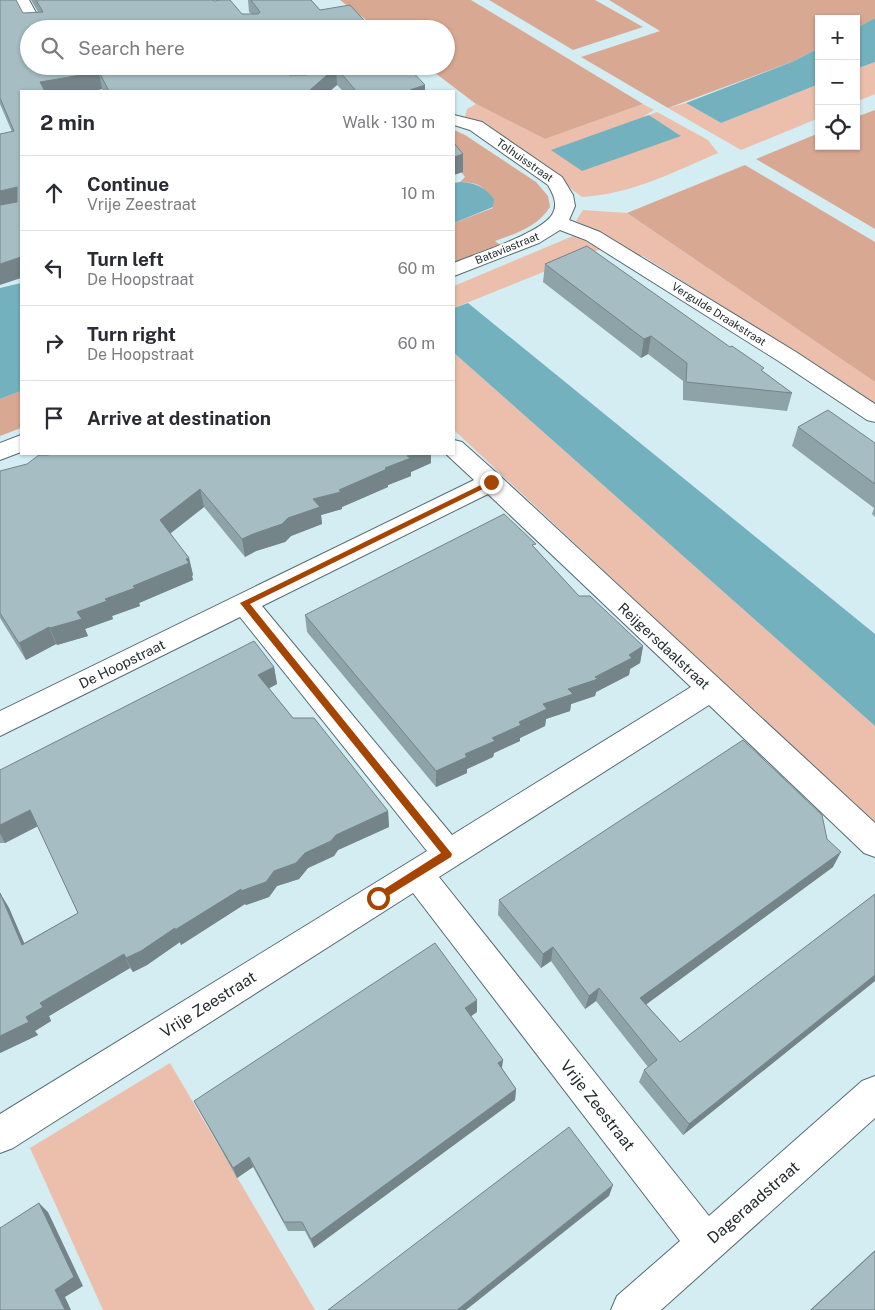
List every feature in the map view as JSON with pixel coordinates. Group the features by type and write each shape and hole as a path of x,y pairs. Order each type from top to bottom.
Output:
{"street":[{"path":"21,0 32,20"},
{"path":"62,75 69,90"},
{"name":"Tolhuisstraat","path":"455,120 476,126 555,180 564,192 566,201 558,223"},
{"name":"Bataviastraat","path":"455,270 540,236 558,223"},
{"name":"Vergulde Draakstraat","path":"558,223 593,236 788,357 875,415"},
{"path":"0,452 20,444"},
{"name":"Reijgersdaalstraat","path":"455,449 875,843"},
{"name":"De Hoopstraat","path":"0,724 491,482"},
{"path":"244,603 448,854"},
{"name":"Vrije Zeestraat","path":"0,1135 711,689"},
{"name":"Vrije Zeestraat","path":"417,873 706,1243"},
{"name":"Dageraadstraat","path":"631,1310 875,1094"}],"shaded area":[{"path":"340,0 471,0 643,104 545,139 476,104 438,75 455,75 455,20 366,20"},
{"path":"489,0 595,0 643,27 573,50"},
{"path":"609,0 875,0 875,18 860,26 860,15 815,15 815,50 794,61 668,108 581,57 660,31"},
{"path":"875,62 875,94 860,100 860,68"},
{"path":"815,86 815,120 741,150 668,108 686,103 721,123"},
{"path":"476,104 545,139 643,104 654,110 643,117 681,136 649,115 657,112 708,140 718,153 635,187 618,192 582,197 485,123 465,117 467,109"},
{"path":"875,110 875,229 756,159 815,135 815,150 860,150 860,116"},
{"path":"455,130 465,135 536,182 548,196 550,207 533,224 519,232 495,241 500,245 455,263 455,223 493,208 485,191 479,185 460,182 465,177 455,164"},
{"path":"745,165 875,242 875,382 627,213"},
{"path":"583,210 627,213 875,382 875,405 643,256 632,255 576,221"},
{"path":"573,236 603,248 455,308 455,286"},
{"path":"455,354 875,726 875,825 455,431"},
{"path":"20,391 20,428 0,436 0,399"},
{"path":"170,1063 315,1310 103,1310 30,1148"}],"water":[{"path":"875,18 875,62 860,68 860,60 860,26"},
{"path":"815,50 815,86 721,123 686,103 794,61"},
{"path":"649,115 681,136 582,171 551,150"},
{"path":"455,183 471,183 483,188 494,199 493,207 455,223"},
{"path":"20,283 20,391 0,399 0,288"},
{"path":"468,303 875,634 875,726 455,354 455,308"}],"building":[{"path":"0,0 16,0 23,13 43,12 36,0 230,0 242,14 258,14 260,12 251,0 311,0 320,10 350,5 364,20 20,20 20,75 81,75 40,82 44,90 20,90 20,257 0,264 0,205 17,202 17,187 0,191 0,134 14,131 0,98"},
{"path":"101,75 327,75 310,90 108,90"},
{"path":"343,75 416,75 425,85 410,90 355,90"},
{"path":"455,144 463,154 455,157"},
{"path":"587,246 730,347 732,346 764,368 761,370 792,393 686,382 687,363 651,336 644,339 545,264"},
{"path":"828,410 875,443 875,484 798,427"},
{"path":"39,455 410,455 407,456 411,458 339,490 341,492 313,499 320,507 288,518 282,524 242,539 200,489 160,520 189,558 186,559 189,563 133,586 135,588 105,599 107,601 77,612 82,619 49,627 19,643 0,613 0,471 27,464"},
{"path":"504,514 536,544 532,545 579,596 590,596 643,646 629,655 632,658 595,677 598,679 568,689 573,694 543,704 547,709 519,722 521,725 492,738 495,741 465,754 467,757 436,771 305,615"},
{"path":"254,641 274,667 258,675 293,718 314,718 388,811 336,835 331,841 305,853 296,863 274,871 266,882 241,891 241,889 175,930 175,928 141,951 126,958 124,954 40,1003 43,1007 26,1017 29,1022 0,1036 0,893 22,945 78,913 30,810 0,825 0,770"},
{"path":"743,740 822,815 827,839 841,852 640,998 680,1042 875,894 875,975 689,1124 644,1070 657,1060 599,988 589,996 553,947 543,954 499,900"},
{"path":"435,943 477,1000 465,1008 503,1060 498,1063 516,1089 311,1239 302,1222 284,1222 249,1157 233,1168 194,1101"},
{"path":"569,1127 613,1185 457,1310 328,1310"},
{"path":"39,1203 74,1277 55,1290 65,1310 0,1310 0,1228"},
{"path":"875,1251 875,1310 811,1310"}],"route":[{"path":"378,898 448,854 244,603 491,482"}]}
